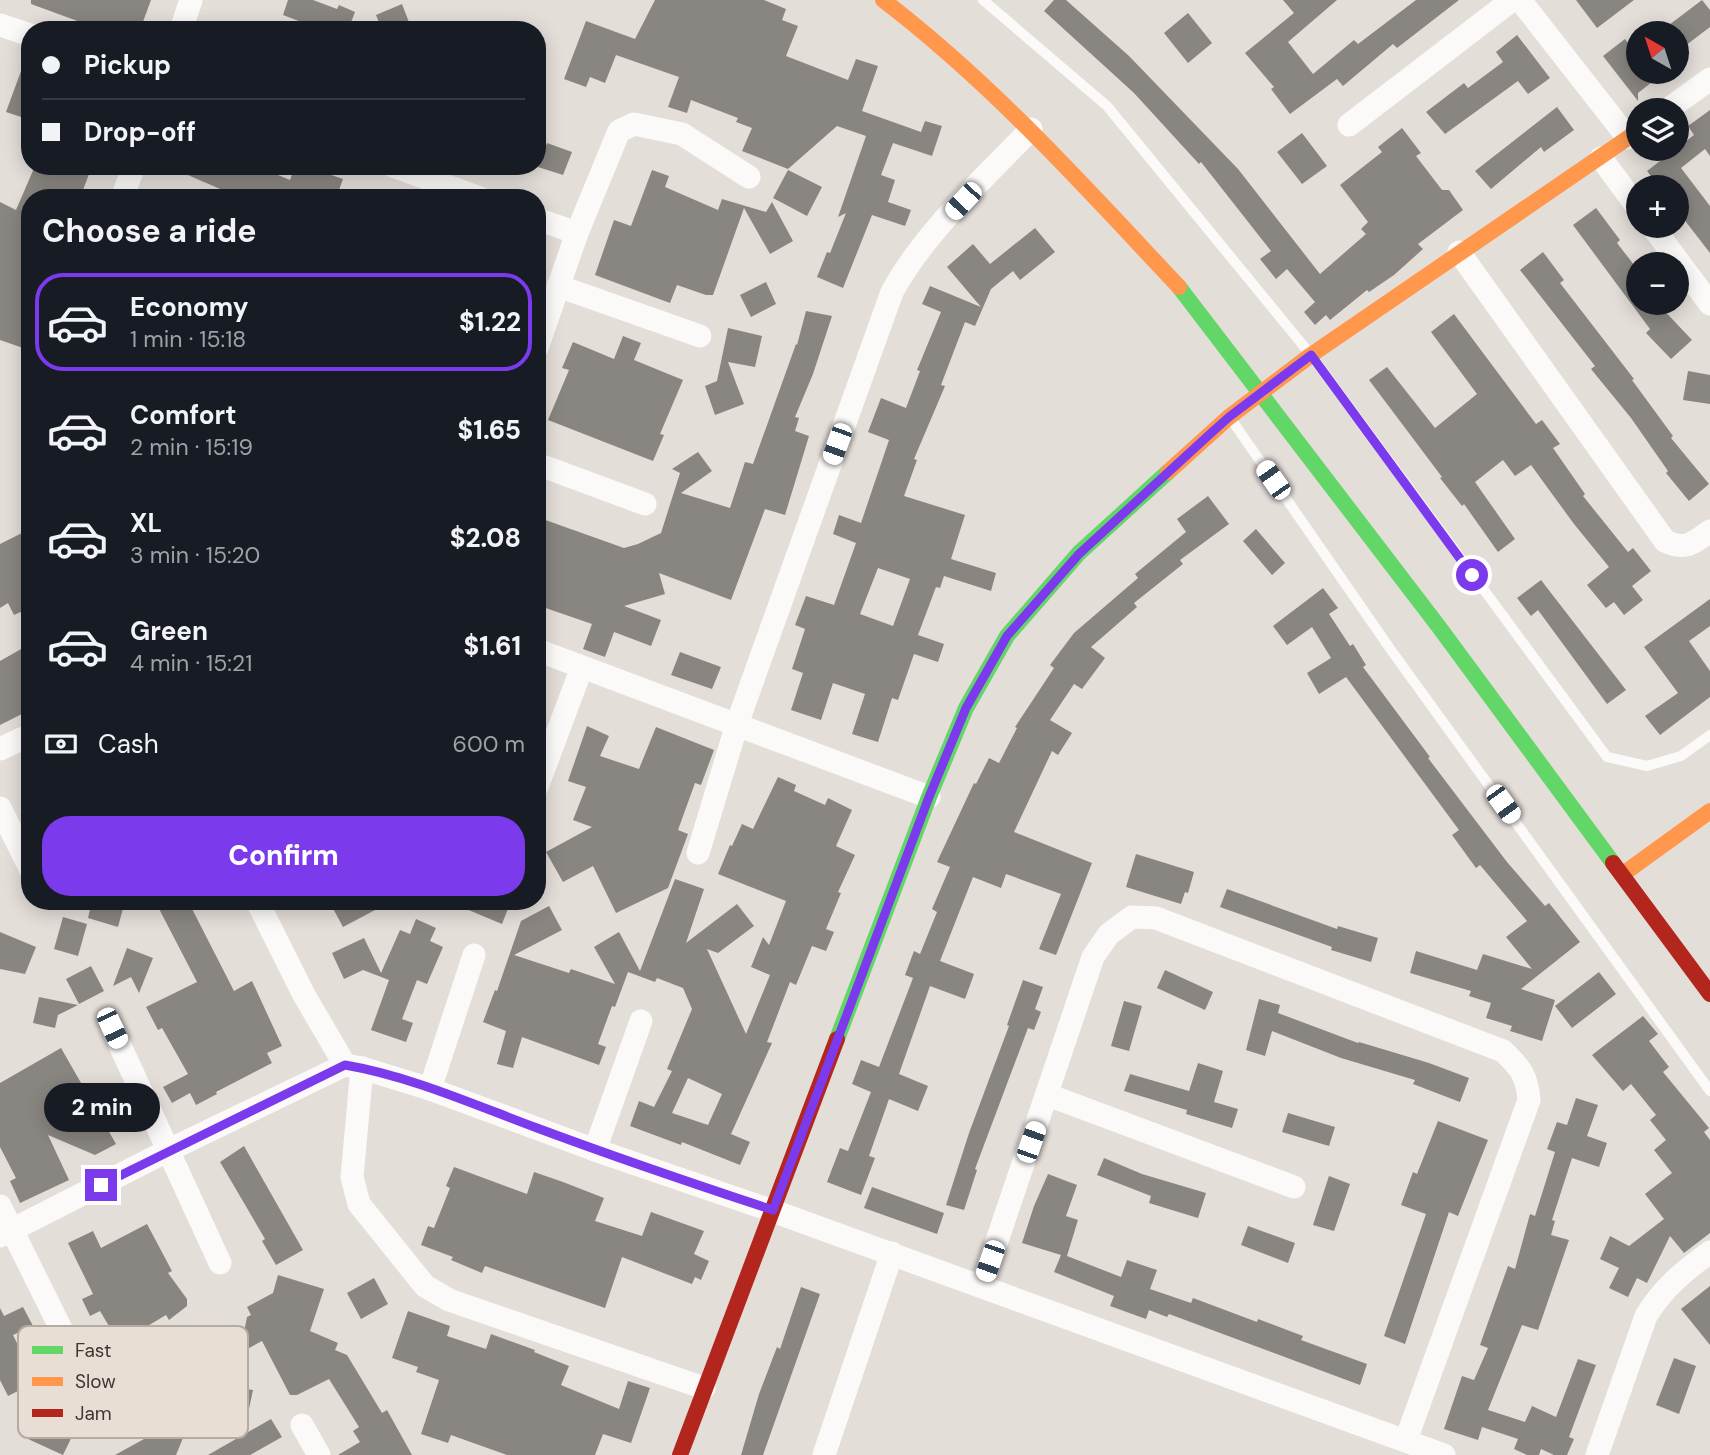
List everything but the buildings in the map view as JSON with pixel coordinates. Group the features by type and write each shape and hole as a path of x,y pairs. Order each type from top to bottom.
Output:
{"street":[{"path":"184,21 191,0"},
{"path":"883,0 922,30 1031,129 1183,291 1623,874 1710,994"},
{"path":"1349,125 1512,0"},
{"path":"1520,0 1626,127"},
{"path":"0,25 21,33"},
{"path":"1684,98 1710,79"},
{"path":"546,321 577,233 619,131 634,124 682,134 750,177"},
{"path":"698,853 737,724 892,292 908,262 929,237 1031,129"},
{"path":"680,1455 929,797 966,708 1007,636 1079,554 1229,417 1311,355 1626,140"},
{"path":"1601,158 1626,192"},
{"path":"417,175 456,189"},
{"path":"546,222 577,233"},
{"path":"1660,238 1710,304"},
{"path":"1459,252 1665,541 1678,547 1692,543 1710,531"},
{"path":"558,286 700,336"},
{"path":"546,467 645,504"},
{"path":"546,653 929,797"},
{"path":"546,763 582,667"},
{"path":"0,749 21,738"},
{"path":"0,808 21,850"},
{"path":"1623,874 1710,811"},
{"path":"262,910 304,995 354,1067 352,1177 359,1204 425,1286 449,1300 704,1388"},
{"path":"982,1285 1093,957 1109,934 1132,917 1156,918 1503,1051 1517,1064 1528,1081 1529,1100 1406,1440"},
{"path":"430,1089 474,955"},
{"path":"595,1150 641,1021"},
{"path":"112,1028 220,1263"},
{"path":"6,1233 169,1150 354,1067 430,1089 595,1150 773,1210 1444,1455"},
{"path":"1048,1095 1294,1187"},
{"path":"0,1206 6,1233 58,1326"},
{"path":"1597,1455 1646,1316 1658,1295 1677,1276 1710,1252"},
{"path":"824,1455 892,1253"},
{"path":"302,1425 319,1455"}],"lane":[{"path":"983,0 1107,106 1311,355 1607,757 1647,766 1681,756 1710,735"},
{"path":"1229,417 1391,650 1710,1091"}],"traffic: fast":[{"path":"1179,287 1439,627 1613,863"},
{"path":"837,1039 929,797 966,708 1007,636 1079,553 1168,472"}],"traffic: slow":[{"path":"883,0 1000,101 1179,287"},
{"path":"1168,472 1229,417 1311,355 1626,139"},
{"path":"1623,874 1710,811"}],"traffic: jam":[{"path":"1613,863 1710,994"},
{"path":"680,1455 837,1039"}],"route":[{"path":"101,1185 345,1065 430,1089 595,1150 773,1210 929,797 966,708 1007,636 1079,554 1210,434 1311,355 1472,575"}]}
